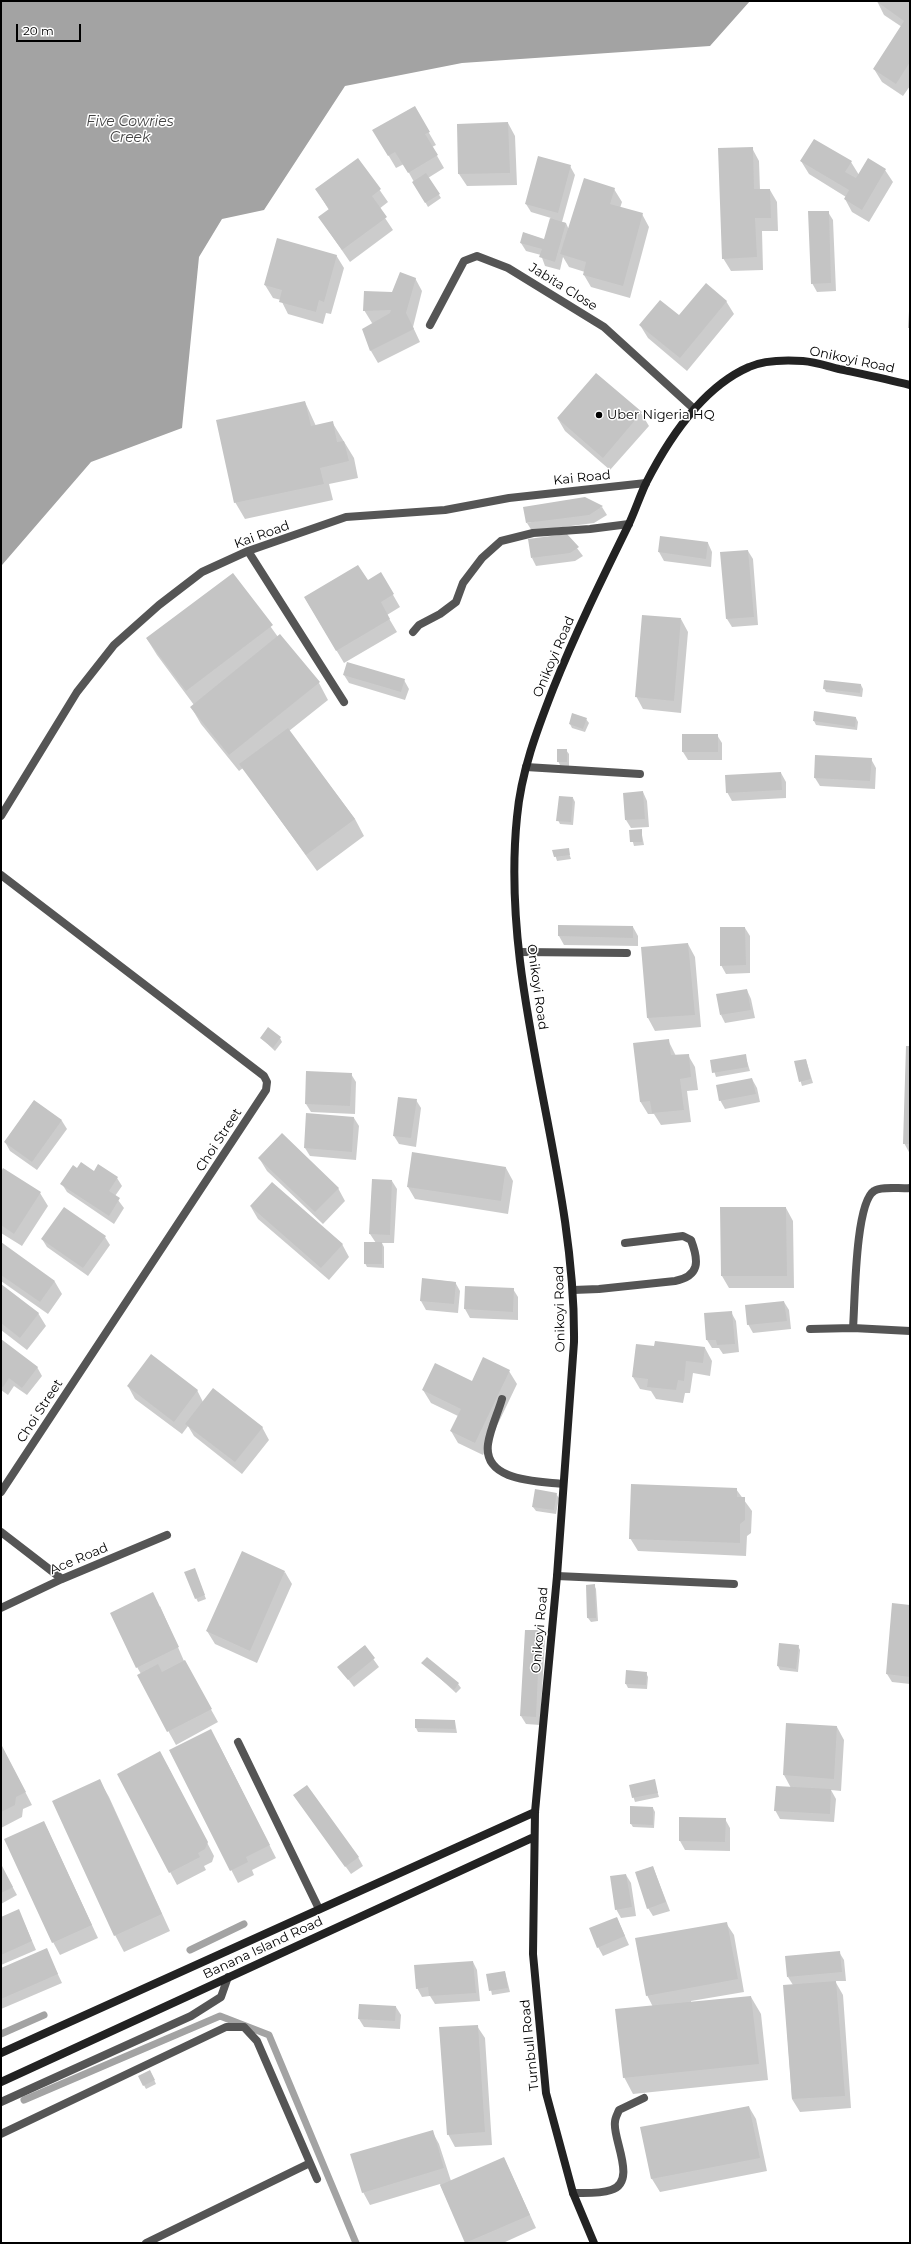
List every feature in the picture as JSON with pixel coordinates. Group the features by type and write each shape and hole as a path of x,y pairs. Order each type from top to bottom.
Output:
{"street":[{"name":"Jabita Close","path":"430,325 464,262 478,256 508,268 604,327 693,408"},
{"name":"Onikoyi Road","path":"534,1837 564,1484 574,1342 573,1290 570,1256 526,1000 520,952 514,874 517,815 526,767 540,722 577,630 629,524 646,483 693,408 727,380 750,366 775,361 804,361 910,385"},
{"name":"Kai Road","path":"1,816 77,692 114,645 159,605 202,572 248,551 346,517 445,510 509,498 646,483"},
{"path":"413,632 419,625 440,614 456,602 463,583 482,558 501,541 533,533 590,529 629,524"},
{"path":"248,551 344,702"},
{"path":"526,767 640,774"},
{"name":"Choi Street","path":"1,875 264,1076 267,1082 266,1090 1,1492"},
{"path":"520,952 627,953"},
{"path":"853,1328 859,1232 864,1205 868,1195 875,1190 910,1188"},
{"path":"573,1290 675,1281 687,1279 694,1271 696,1261 694,1247 691,1240 683,1236 625,1243"},
{"path":"810,1329 853,1328 910,1331"},
{"path":"502,1399 488,1444 492,1462 510,1476 532,1482 564,1484"},
{"path":"1,1532 62,1579"},
{"name":"Ace Road","path":"1,1608 62,1579 166,1535"},
{"path":"556,1576 734,1584"},
{"path":"238,1742 318,1909"},
{"name":"Banana Island Road","path":"1,2053 535,1812"},
{"name":"Banana Island Road","path":"1,2082 534,1837"},
{"name":"Turnbull Road","path":"534,1837 533,1954 546,2093 573,2193 594,2243"},
{"path":"1,2102 202,2010 221,1997 228,1977"},
{"path":"1,2134 226,2027 244,2027 257,2041 317,2179"},
{"path":"573,2193 604,2192 613,2190 618,2185 623,2175 623,2161 614,2122 619,2110 644,2098"},
{"path":"146,2243 310,2163"}],"water":[{"name":"Five Cowries Creek","path":"1,1 750,1 710,46 462,63 345,86 264,210 222,219 199,257 182,428 91,462 2,565 1,610"}],"building":[{"path":"876,1 910,1 910,62 896,84 873,69 904,21"},
{"path":"415,106 430,132 425,134 438,155 408,173 395,152 388,156 372,130"},
{"path":"508,122 510,173 458,174 457,124"},
{"path":"814,139 852,161 845,172 856,178 868,158 886,169 862,210 844,199 849,190 800,161"},
{"path":"753,147 754,189 770,189 771,218 755,218 757,257 722,259 718,148"},
{"path":"538,156 571,165 558,213 525,204"},
{"path":"358,158 381,189 372,196 387,217 342,250 318,217 329,209 315,189"},
{"path":"426,173 440,194 425,203 412,182"},
{"path":"584,178 615,188 610,204 643,213 623,286 583,275 586,262 560,254"},
{"path":"808,211 829,211 831,283 811,284"},
{"path":"550,218 566,223 555,262 539,257 542,249 520,243 523,232 544,239"},
{"path":"277,238 337,255 324,302 319,300 316,312 279,302 282,290 264,285"},
{"path":"400,272 416,278 406,313 414,329 370,351 362,329 390,313 391,310 363,311 364,291 392,292"},
{"path":"706,283 727,301 680,358 639,325 660,300 679,315"},
{"path":"909,311 910,328 908,328"},
{"name":"Uber Nigeria HQ","path":"596,373 642,412 603,458 557,418"},
{"path":"305,401 311,426 333,421 337,442 344,441 349,461 320,468 324,484 234,503 216,420"},
{"path":"585,497 603,506 589,515 526,523 523,507"},
{"path":"567,534 579,547 570,553 531,558 528,539"},
{"path":"660,536 708,542 706,559 658,552"},
{"path":"748,550 754,617 726,619 720,552"},
{"path":"358,565 368,580 381,572 394,594 381,602 390,619 336,651 304,597"},
{"path":"233,573 273,625 186,691 146,638"},
{"path":"642,615 681,618 674,701 635,697"},
{"path":"280,634 320,682 229,755 190,707"},
{"path":"347,662 405,679 401,692 343,675"},
{"path":"824,680 861,684 860,693 823,689"},
{"path":"814,711 856,717 855,727 813,721"},
{"path":"572,713 587,718 583,729 569,724"},
{"path":"288,728 355,819 306,855 239,764"},
{"path":"682,734 718,734 718,752 682,752"},
{"path":"557,749 567,749 567,762 557,762"},
{"path":"815,755 872,758 870,781 814,778"},
{"path":"781,772 782,790 726,793 725,775"},
{"path":"643,791 645,819 625,820 623,793"},
{"path":"559,796 573,797 571,822 556,821"},
{"path":"642,829 642,842 630,842 629,830"},
{"path":"569,848 570,855 554,857 552,850"},
{"path":"558,925 633,926 633,938 558,936"},
{"path":"720,927 745,927 746,965 720,966"},
{"path":"688,943 695,1015 647,1018 641,947"},
{"path":"747,989 751,1010 720,1015 716,994"},
{"path":"268,1027 281,1037 273,1048 260,1038"},
{"path":"669,1039 671,1055 689,1054 691,1077 680,1079 684,1110 652,1113 650,1101 640,1102 633,1043"},
{"path":"906,1046 910,1046 910,1144 903,1144"},
{"path":"746,1054 748,1067 712,1073 710,1060"},
{"path":"806,1059 811,1079 799,1082 794,1061"},
{"path":"306,1071 352,1073 350,1106 305,1104"},
{"path":"752,1078 756,1094 719,1101 716,1085"},
{"path":"398,1097 417,1099 411,1138 393,1136"},
{"path":"34,1100 62,1120 32,1162 4,1142"},
{"path":"306,1113 354,1117 352,1152 304,1148"},
{"path":"282,1133 339,1188 315,1212 258,1158"},
{"path":"412,1152 506,1167 501,1201 407,1187"},
{"path":"81,1162 94,1171 98,1164 118,1177 109,1191 120,1198 109,1216 60,1184 73,1165 77,1168"},
{"path":"3,1168 41,1192 14,1234 1,1225 1,1172"},
{"path":"372,1179 392,1180 390,1235 369,1234"},
{"path":"272,1182 343,1244 321,1268 250,1206"},
{"path":"64,1207 106,1236 83,1268 41,1239"},
{"path":"720,1207 786,1207 787,1276 721,1276"},
{"path":"1,1242 55,1281 40,1302 1,1275"},
{"path":"364,1242 382,1242 382,1264 364,1264"},
{"path":"422,1278 456,1282 454,1304 420,1301"},
{"path":"1,1284 39,1313 20,1338 1,1323"},
{"path":"465,1286 514,1288 513,1312 464,1309"},
{"path":"784,1301 787,1321 747,1325 745,1305"},
{"path":"732,1311 735,1344 717,1345 716,1340 706,1340 704,1313"},
{"path":"1,1339 38,1367 22,1388 9,1378 3,1387 1,1386"},
{"path":"655,1341 705,1347 703,1363 686,1361 684,1381 678,1380 676,1390 647,1387 648,1379 632,1377 636,1344 654,1346"},
{"path":"151,1354 198,1390 174,1422 127,1386"},
{"path":"483,1357 510,1370 475,1443 450,1431 461,1409 422,1390 435,1363 472,1381"},
{"path":"213,1388 263,1427 235,1462 185,1424"},
{"path":"631,1484 737,1488 737,1497 745,1497 745,1520 740,1524 740,1543 629,1539"},
{"path":"535,1489 557,1493 554,1510 532,1507"},
{"path":"242,1551 285,1571 250,1651 206,1631"},
{"path":"195,1568 205,1595 195,1599 184,1572"},
{"path":"595,1584 596,1618 587,1618 586,1585"},
{"path":"153,1592 179,1647 136,1668 110,1613"},
{"path":"892,1603 910,1605 910,1677 886,1674"},
{"path":"525,1630 540,1630 536,1717 520,1716"},
{"path":"779,1643 799,1645 796,1669 777,1666"},
{"path":"365,1645 375,1658 348,1680 337,1667"},
{"path":"427,1657 459,1683 454,1690 421,1663"},
{"path":"185,1660 212,1709 167,1732 137,1675 158,1664 162,1672"},
{"path":"626,1670 647,1672 646,1685 625,1684"},
{"path":"415,1719 455,1720 455,1729 415,1728"},
{"path":"786,1723 837,1726 834,1779 783,1775"},
{"path":"211,1729 270,1845 246,1857 248,1862 230,1871 169,1750"},
{"path":"1,1744 26,1792 16,1797 15,1805 1,1812"},
{"path":"160,1751 208,1842 205,1849 198,1853 200,1857 169,1873 117,1774"},
{"path":"100,1779 162,1914 114,1936 52,1801"},
{"path":"655,1779 658,1793 632,1798 629,1785"},
{"path":"307,1785 359,1857 345,1867 293,1795"},
{"path":"776,1786 831,1789 830,1814 774,1811"},
{"path":"630,1806 653,1807 653,1825 630,1824"},
{"path":"679,1817 726,1818 725,1842 679,1841"},
{"path":"44,1821 92,1925 52,1943 4,1839"},
{"path":"1,1864 13,1887 1,1893"},
{"path":"653,1866 666,1902 647,1909 635,1872"},
{"path":"626,1874 632,1907 615,1910 610,1876"},
{"path":"19,1909 32,1941 1,1955 1,1917"},
{"path":"617,1917 625,1936 597,1948 589,1928"},
{"path":"727,1922 738,1979 646,1996 635,1938"},
{"path":"47,1948 58,1974 1,1999 1,1968"},
{"path":"840,1951 842,1972 787,1977 785,1956"},
{"path":"473,1961 476,1993 429,1996 428,1987 416,1989 414,1965"},
{"path":"505,1971 508,1988 489,1991 486,1974"},
{"path":"836,1981 845,2096 792,2099 783,1985"},
{"path":"751,1996 759,2064 623,2078 615,2009"},
{"path":"359,2004 396,2006 395,2021 358,2019"},
{"path":"478,2025 485,2132 447,2135 439,2027"},
{"path":"150,2070 155,2080 143,2086 138,2076"},
{"path":"749,2106 760,2158 651,2179 640,2127"},
{"path":"433,2130 444,2168 362,2193 350,2154"},
{"path":"504,2157 530,2215 465,2243 440,2185"}],"waterway":[{"path":"190,1950 244,1924"},
{"path":"1,2034 44,2015"},
{"path":"24,2100 220,2016 269,2035 356,2243"}],"place":[{"name":"Uber Nigeria HQ","path":"599,415"}]}
